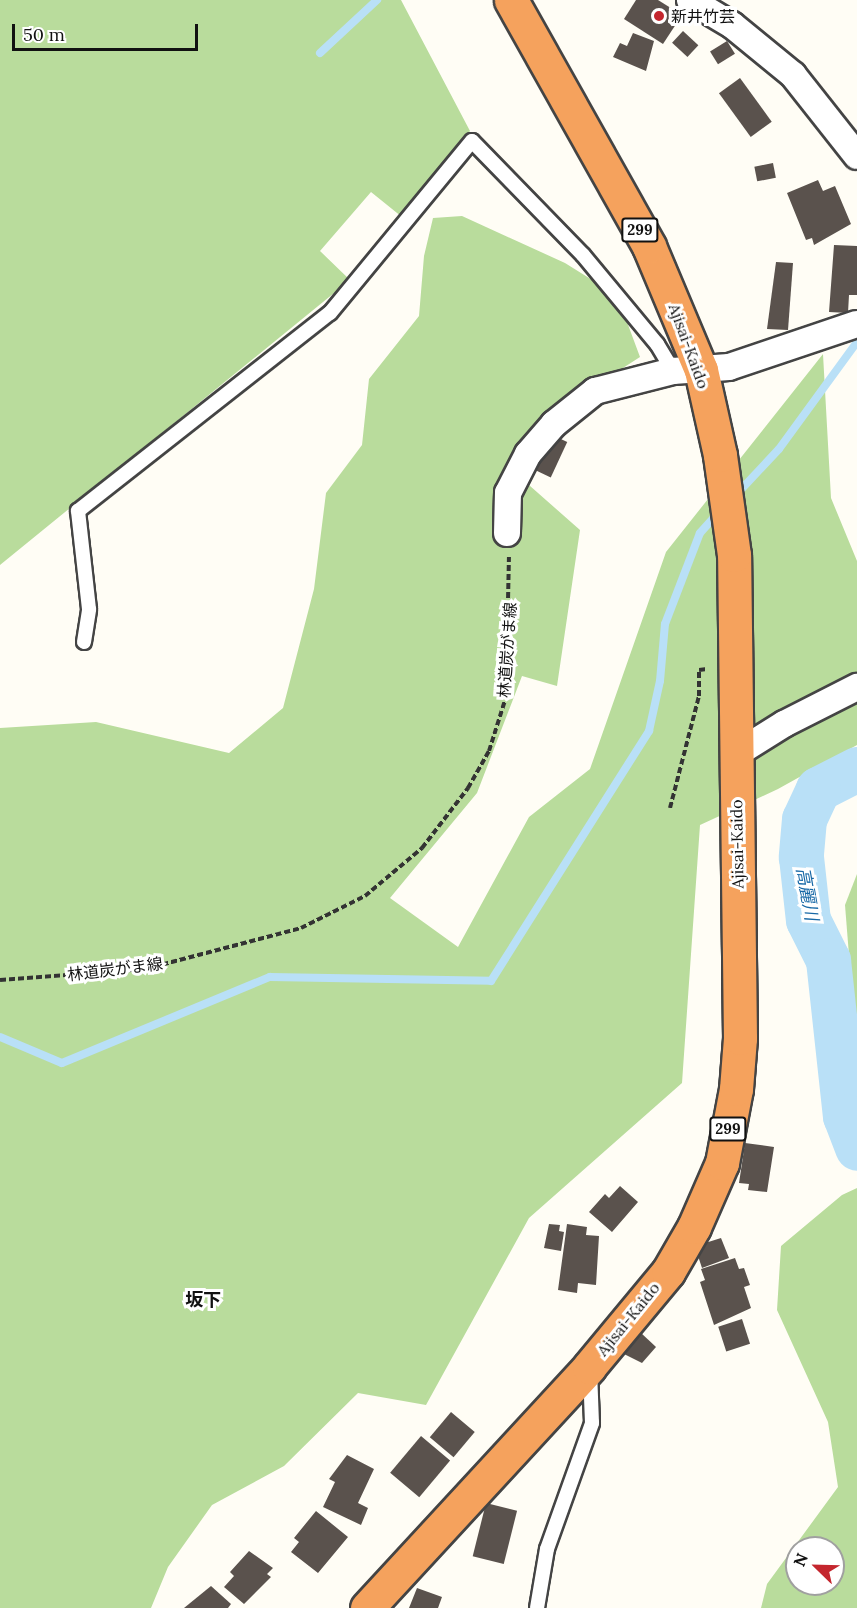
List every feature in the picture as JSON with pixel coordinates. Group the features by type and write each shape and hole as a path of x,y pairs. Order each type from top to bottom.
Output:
{"highway":[{"name":"Ajisai-Kaido","path":"367,1608 590,1367 668,1272 694,1227 722,1163 736,1089 740,1038 735,666 732,524 724,478 687,371 649,246 512,0"}],"street":[{"path":"690,0 732,25 793,75 857,156"},
{"path":"507,533 508,493 528,454 554,424 596,391 687,371 729,367 857,324"},
{"path":"736,754 784,724 857,687"}],"lane":[{"path":"84,642 89,609 78,511 330,313 471,141 584,255 657,344 687,371"},
{"path":"537,1608 547,1549 592,1424 590,1367"}],"path":[{"name":"林道炭がま線","path":"0,980 145,969 301,928 365,896 422,848 468,788 489,751 506,697 510,593 507,533"},
{"path":"670,808 699,696 699,670 735,666"}],"green space":[{"path":"0,0 401,0 470,131 402,217 371,192 320,251 350,280 0,565"},
{"path":"462,216 565,263 597,283 627,322 640,357 553,413 521,478 580,530 557,686 522,676 477,793 390,898 458,947 529,817 590,769 666,552 823,354 831,498 857,561 857,745 778,789 700,825 682,1083 529,1218 426,1405 358,1393 284,1466 212,1505 168,1567 151,1608 0,1608 0,728 96,722 229,753 283,708 314,589 326,493 362,445 369,379 419,316 424,256 433,218"},
{"path":"857,874 857,1056 845,905"},
{"path":"857,1188 857,1608 761,1608 767,1584 785,1559 785,1596 845,1596 845,1536 802,1536 838,1487 828,1422 777,1310 781,1246 842,1195"}],"building":[{"path":"636,0 658,0 682,15 663,44 624,19"},
{"path":"683,31 698,45 687,57 672,43"},
{"path":"633,33 654,41 646,71 613,57 620,43 627,46"},
{"path":"727,41 735,54 718,64 710,52"},
{"path":"740,78 772,122 751,137 719,93"},
{"path":"773,163 776,178 757,181 754,167"},
{"path":"818,180 823,191 835,186 851,224 814,245 812,238 806,240 787,193"},
{"path":"834,245 857,246 857,295 849,295 848,313 829,312"},
{"path":"776,262 793,263 788,330 767,329"},
{"path":"550,434 567,442 551,477 534,469"},
{"path":"745,1143 774,1147 767,1192 748,1190 749,1184 739,1183"},
{"path":"620,1186 638,1202 612,1232 589,1212 605,1194 609,1198"},
{"path":"549,1224 560,1225 559,1231 564,1232 561,1251 544,1248"},
{"path":"567,1224 587,1227 586,1235 599,1236 596,1285 578,1283 577,1293 558,1290"},
{"path":"721,1238 729,1258 702,1268 697,1253 702,1244"},
{"path":"735,1258 739,1269 744,1268 750,1285 744,1287 751,1308 714,1325 700,1282 705,1280 701,1269"},
{"path":"742,1319 750,1344 726,1351 718,1327"},
{"path":"640,1332 656,1347 642,1363 622,1353"},
{"path":"451,1412 475,1432 454,1457 430,1437"},
{"path":"421,1436 450,1460 419,1497 390,1473"},
{"path":"347,1455 374,1469 358,1503 368,1508 361,1525 323,1507 335,1482 329,1479"},
{"path":"486,1503 517,1511 504,1564 473,1556"},
{"path":"316,1511 348,1537 318,1573 291,1552 299,1542 294,1538"},
{"path":"249,1551 273,1568 267,1574 271,1577 244,1604 224,1587 234,1576 230,1572"},
{"path":"211,1586 231,1604 228,1608 184,1608"},
{"path":"417,1588 442,1597 438,1608 409,1608"}],"waterway":[{"path":"320,53 377,0"},
{"path":"735,496 779,449 857,342"},
{"path":"0,1037 62,1063 270,977 491,981 649,731 660,681 665,624 700,533 718,513"},
{"name":"高麗川","path":"857,769 818,789 804,819 801,857 808,920 828,960 845,1116 857,1148"}],"place":[{"name":"新井竹芸","path":"659,16"}],"district":[{"name":"坂下","path":"203,1300"}]}
